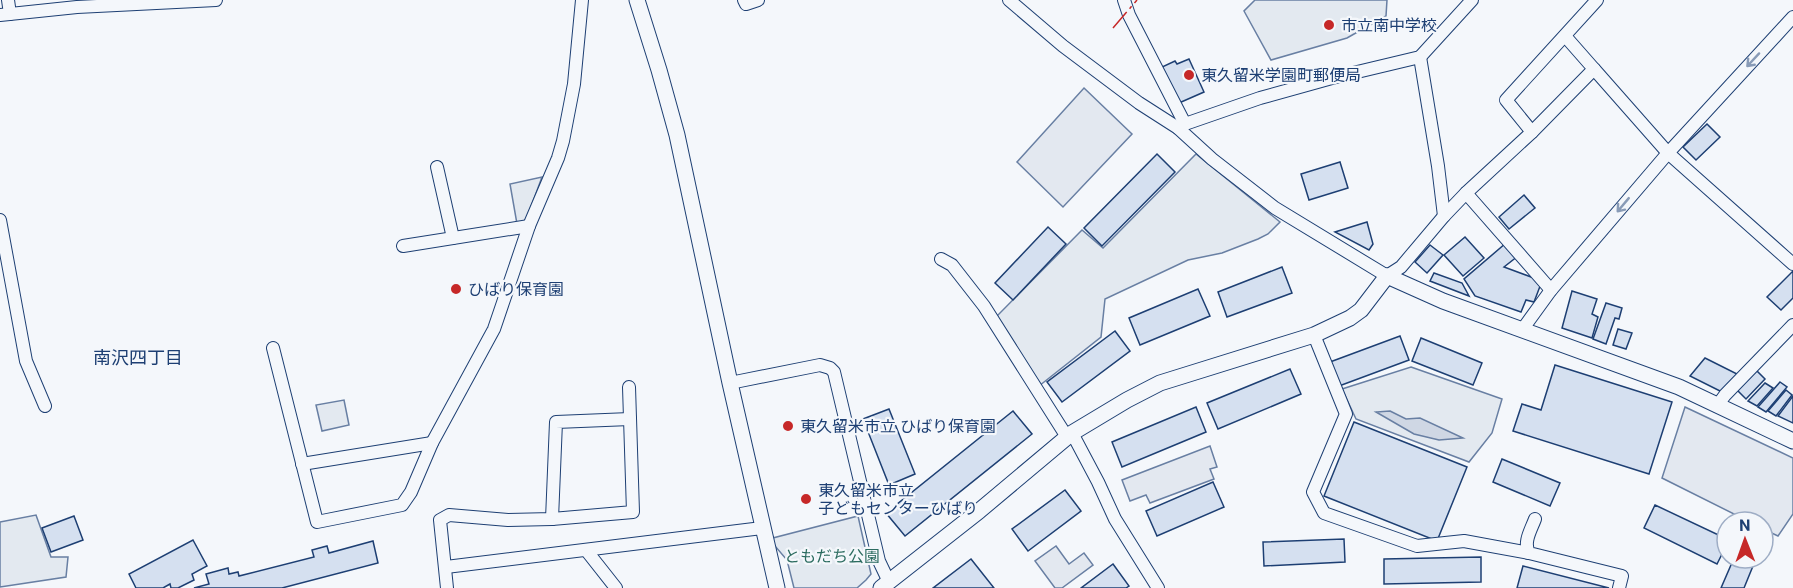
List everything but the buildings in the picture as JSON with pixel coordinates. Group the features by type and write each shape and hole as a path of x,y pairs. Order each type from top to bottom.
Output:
{"street":[{"path":"8,0 5,14 77,7 216,0"},
{"path":"273,348 317,522 402,505 411,492 432,444 494,329 530,226 558,158 574,84 582,0"},
{"path":"637,0 677,135 777,588"},
{"path":"744,0 746,4 758,0"},
{"path":"1009,0 1063,46 1139,103 1182,126 1260,98 1420,57 1472,0"},
{"path":"1124,0 1182,126 1212,159 1275,208 1387,276 1418,291 1649,375 1793,441"},
{"path":"1532,132 1506,100 1565,36 1591,3"},
{"path":"1522,330 1551,290 1668,153 1793,17"},
{"path":"1565,36 1668,153 1792,260"},
{"path":"1420,57 1444,216"},
{"path":"730,383 820,365 834,372 885,585 1070,435 1127,400 1160,383 1314,335 1350,318 1361,310 1387,276 1401,267 1466,193 1532,132 1594,69"},
{"path":"437,167 453,238"},
{"path":"1466,193 1551,290"},
{"path":"0,220 26,361 45,406"},
{"path":"403,246 530,226"},
{"path":"940,259 952,265 984,306 1070,435 1098,482 1115,519 1158,588"},
{"path":"1718,406 1725,395 1793,325"},
{"path":"1314,335 1346,414 1313,492 1324,513 1417,546 1464,541 1529,553 1622,576 1619,588"},
{"path":"447,588 440,520 449,515 508,520 552,519 633,512 629,387"},
{"path":"552,519 556,422 630,419"},
{"path":"302,464 432,444"},
{"path":"1529,553 1526,542 1535,519"},
{"path":"446,567 762,528"},
{"path":"586,550 616,588"}],"green space":[{"path":"1255,0 1387,0 1386,16 1347,38 1271,60 1244,11"},
{"path":"1196,154 1280,222 1268,234 1258,239 1222,253 1188,260 1105,299 1101,337 1039,386 996,317 1082,230 1103,248"},
{"path":"542,177 525,223 517,224 510,184"},
{"path":"1411,367 1502,399 1492,433 1469,462 1356,419 1342,389"},
{"path":"344,400 349,425 322,431 316,405"},
{"path":"36,515 51,557 68,557 66,577 0,587 0,522"},
{"name":"ともだち公園","path":"858,516 871,574 866,580 857,588 794,588 787,560 769,539"}],"shaded area":[{"path":"1084,88 1132,134 1063,207 1017,162"},
{"path":"1685,407 1793,458 1793,514 1778,536 1775,535 1775,510 1726,510 1662,478"},
{"path":"1390,411 1406,419 1420,418 1463,438 1439,440 1414,434 1376,412"},
{"path":"1210,446 1217,467 1210,469 1214,479 1150,503 1146,495 1130,501 1122,480"},
{"path":"1056,546 1069,564 1084,553 1093,565 1062,588 1055,588 1035,561"}],"power":[{"path":"1113,28 1137,0"}],"place":[{"name":"市立南中学校","path":"1329,25"},
{"name":"東久留米学園町郵便局","path":"1189,75"},
{"name":"ひばり保育園","path":"456,289"},
{"name":"東久留米市立 ひばり保育園","path":"788,426"},
{"name":"東久留米市立 子どもセンターひばり","path":"806,499"}],"district":[{"name":"南沢四丁目","path":"138,358"}]}
